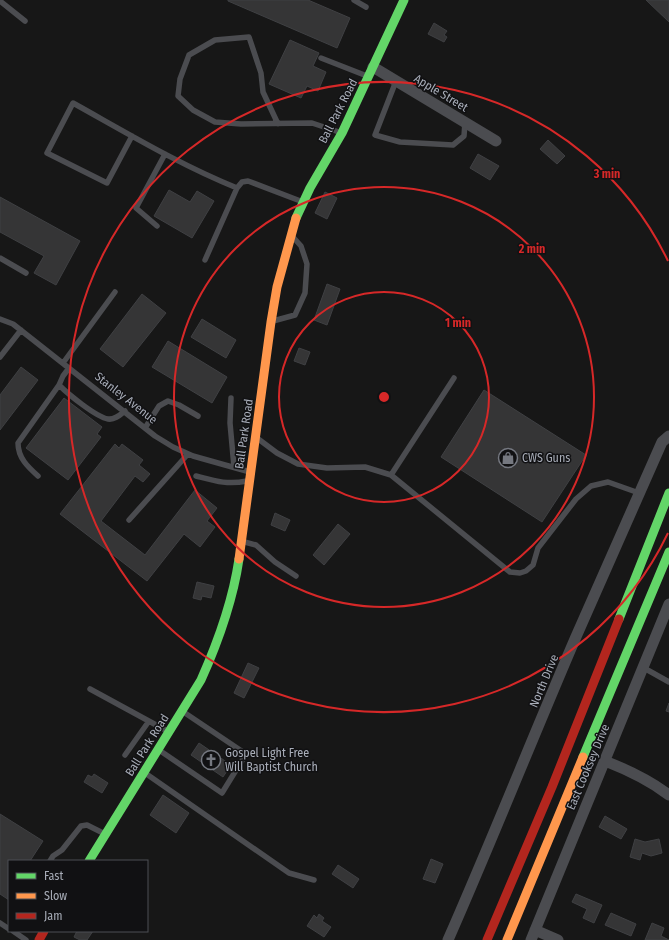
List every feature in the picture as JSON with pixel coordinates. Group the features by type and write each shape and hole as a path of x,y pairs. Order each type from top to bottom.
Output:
{"main road":[{"name":"Ball Park Road","path":"90,860 201,680 215,649 236,577 271,322 277,287 290,234 296,216 310,188 342,133 403,0"},
{"path":"487,940 552,787 669,493"},
{"path":"507,940 669,552"}],"street":[{"name":"Apple Street","path":"371,72 396,81 496,141"},
{"name":"North Drive","path":"448,940 492,839 575,639 639,493 662,442 669,436"},
{"name":"East Cooksey Drive","path":"533,935 669,604"},
{"path":"605,761 658,786 669,795"},
{"path":"533,935 558,940"}],"lane":[{"path":"354,0 366,7"},
{"path":"0,1 25,21"},
{"path":"278,124 263,92 261,73 249,37 215,40 189,55 180,79 178,96 193,110 215,122 241,124 278,124 312,123 342,133"},
{"path":"321,58 371,72"},
{"path":"396,81 375,135 400,142 453,145 464,136 465,122"},
{"path":"132,136 107,183 48,153 73,103 165,154 208,176 237,188"},
{"path":"157,226 136,208 165,154"},
{"path":"205,260 237,188 242,182 248,181 303,202"},
{"path":"271,322 295,315 305,293 307,264 301,246 290,234"},
{"path":"0,258 26,273"},
{"path":"63,363 115,292"},
{"name":"Stanley Avenue","path":"0,319 13,324 146,428 173,447 188,454 234,467 250,476"},
{"path":"0,356 21,330"},
{"path":"38,476 27,466 18,451 18,443 59,386 63,376 69,368"},
{"path":"391,475 454,378"},
{"path":"59,386 69,395 101,416 109,419 117,417 125,411"},
{"path":"231,398 230,423 234,467"},
{"path":"146,428 159,406 168,401 179,405 198,416"},
{"path":"255,437 277,453 298,464 327,468 366,467 391,475 510,572 520,573 526,571 533,565 538,548 576,499 591,486 608,482 639,493"},
{"path":"129,520 188,454"},
{"path":"196,476 220,483 234,484 250,476"},
{"path":"241,541 256,545 275,562 296,576"},
{"path":"644,668 669,682"},
{"path":"90,689 169,732"},
{"path":"158,749 222,792 246,754 182,711"},
{"path":"125,755 149,721"},
{"path":"144,772 289,873 314,880"},
{"path":"51,860 53,856 62,850 81,826 87,825 106,834"},
{"path":"0,923 8,926"},
{"path":"14,932 26,940"}],"building":[{"path":"228,0 308,0 350,18 337,48"},
{"path":"646,0 669,0 669,22"},
{"path":"434,23 447,31 444,35 447,37 444,42 428,34"},
{"path":"290,40 319,53 313,66 326,72 318,91 307,86 301,98 269,84"},
{"path":"548,140 565,156 557,164 540,149"},
{"path":"478,154 499,166 490,180 470,168"},
{"path":"169,190 190,202 197,191 214,201 192,238 154,216"},
{"path":"325,192 337,198 327,219 315,213"},
{"path":"0,197 80,241 56,285 34,273 44,256 0,232"},
{"path":"327,284 340,289 327,325 314,320"},
{"path":"142,294 166,313 123,367 100,349"},
{"path":"202,319 236,340 226,358 191,337"},
{"path":"168,341 227,377 212,403 152,367"},
{"path":"299,348 310,352 305,365 294,361"},
{"path":"21,367 38,380 0,430 0,395"},
{"path":"484,390 586,455 542,522 441,457"},
{"path":"64,398 102,427 97,434 101,437 68,480 26,448"},
{"path":"115,444 119,448 122,444 143,460 139,465 150,474 143,482 135,476 101,521 145,555 195,490 217,508 207,521 215,527 200,547 184,534 147,581 60,514"},
{"path":"275,513 290,520 285,531 271,525"},
{"path":"338,524 350,534 324,565 313,555"},
{"path":"197,582 214,586 211,598 202,596 201,600 193,598"},
{"path":"248,663 259,668 244,698 234,693"},
{"path":"669,703 669,712 666,711"},
{"path":"199,743 231,765 223,777 191,755"},
{"path":"94,774 108,783 102,793 84,782 88,775 92,777"},
{"path":"163,795 189,813 176,833 150,815"},
{"path":"0,814 43,841 31,860 8,860 8,899 0,894"},
{"path":"605,816 627,829 621,839 599,827"},
{"path":"635,839 645,842 659,839 662,853 651,856 642,853 640,860 630,857"},
{"path":"431,859 443,864 435,883 423,879"},
{"path":"338,865 359,879 353,888 332,874"},
{"path":"576,894 602,905 594,923 583,918 587,909 572,902"},
{"path":"611,913 636,924 631,936 605,925"},
{"path":"319,914 324,918 322,921 331,927 324,937 307,926 314,915 317,918"},
{"path":"652,923 664,928 661,936 669,940 645,940"},
{"path":"76,932 92,932 87,940 80,940 74,937"}],"traffic: fast":[{"path":"296,218 310,188 342,133 404,0"},
{"path":"619,619 669,493"},
{"path":"583,757 669,552"},
{"path":"90,860 201,680 224,621 233,590 239,559"}],"traffic: slow":[{"path":"239,559 271,322 277,287 296,218"},
{"path":"507,940 583,757"}],"traffic: jam":[{"path":"487,940 552,787 619,619"},
{"path":"39,940 43,932"}],"place":[{"name":"CWS Guns","path":"508,458"},
{"name":"Gospel Light Free Will Baptist Church","path":"211,760"}]}
